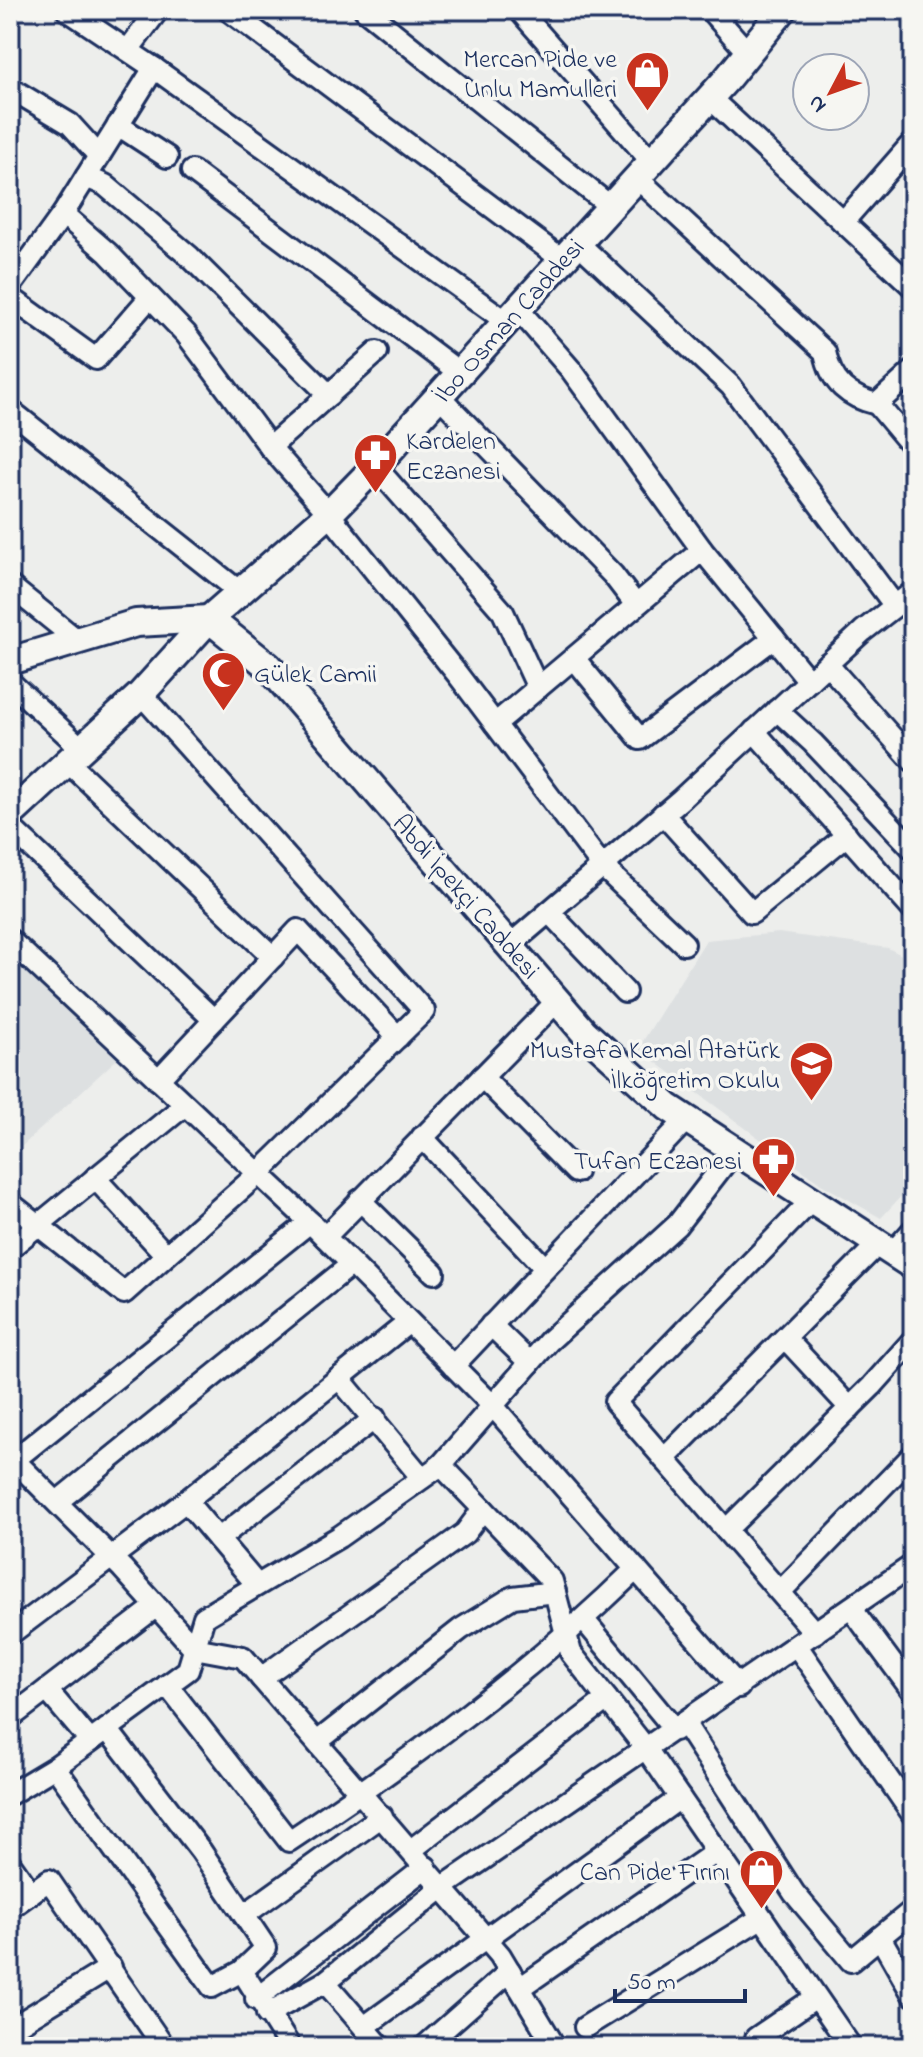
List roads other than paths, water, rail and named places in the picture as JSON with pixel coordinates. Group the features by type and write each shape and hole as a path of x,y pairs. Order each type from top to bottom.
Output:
{"main road":[{"name":"İbo Osman Caddesi","path":"10,815 141,694 209,619 329,514 710,98 783,10"},
{"path":"10,661 136,623 209,619"},
{"name":"Abdi İpekçi Caddesi","path":"209,619 268,666 584,1032 668,1107 896,1253"}],"street":[{"path":"67,10 512,315 572,371 702,550 809,681"},
{"path":"128,50 158,10"},
{"path":"228,10 570,251 731,386 895,606"},
{"path":"365,10 611,207"},
{"path":"519,10 644,170 825,352 829,369 853,398 877,404 913,447"},
{"path":"710,10 748,53"},
{"path":"10,287 63,214 154,68"},
{"path":"14,98 70,124 99,156"},
{"path":"710,98 913,287"},
{"path":"118,125 167,157"},
{"path":"843,222 913,142"},
{"path":"192,171 460,373"},
{"path":"86,177 105,185 190,257 329,395"},
{"path":"63,214 108,253 186,334 270,447 329,514 495,724 602,866 684,944"},
{"path":"10,297 96,359 150,297"},
{"path":"270,447 377,352"},
{"path":"877,404 913,371"},
{"path":"439,396 613,575 636,605"},
{"path":"10,410 240,592"},
{"path":"375,466 503,612 538,688"},
{"path":"495,724 702,550"},
{"path":"10,586 77,640"},
{"path":"510,945 663,814 827,664 913,592"},
{"path":"574,658 640,739 774,638"},
{"path":"827,664 913,761"},
{"path":"10,682 74,755 273,957"},
{"path":"10,1203 124,1293 258,1174 424,1011 141,694"},
{"path":"777,710 813,743 913,849"},
{"path":"754,731 913,910"},
{"path":"663,814 752,913 847,835"},
{"path":"10,827 214,1020"},
{"path":"549,912 625,992"},
{"path":"158,1080 298,930 398,1037"},
{"path":"10,940 317,1230 493,1406 739,1687"},
{"path":"555,2047 515,1980 484,1936 243,1657 194,1648 154,1608 112,1558 12,1458 360,1200 557,1001"},
{"path":"482,1077 576,1172"},
{"path":"10,1248 185,1105"},
{"path":"453,1366 687,1119"},
{"path":"422,1137 545,1268"},
{"path":"10,1794 55,1767 188,1670 204,1617 339,1537 441,1465 549,1341 677,1225 735,1150"},
{"path":"95,1178 166,1255"},
{"path":"813,1199 615,1402 815,1633"},
{"path":"360,1200 434,1273"},
{"path":"664,1459 785,1338 896,1253 913,1230"},
{"path":"57,1502 352,1264"},
{"path":"10,1634 186,1501 409,1322"},
{"path":"491,1325 530,1363"},
{"path":"785,1338 850,1408"},
{"path":"726,1530 850,1408 913,1340"},
{"path":"339,1378 422,1478"},
{"path":"218,1539 375,1418"},
{"path":"780,1592 913,1455"},
{"path":"441,1465 552,1581 571,1653 647,1750 851,2047"},
{"path":"186,1501 257,1585"},
{"path":"261,1678 454,1541 483,1509"},
{"path":"262,2007 325,1982 443,1887 912,1567"},
{"path":"167,1685 289,1841 362,1792 567,1637 636,1569"},
{"path":"317,1742 461,1629 513,1597 555,1592"},
{"path":"10,1718 154,1608"},
{"path":"851,1608 913,1692"},
{"path":"584,1620 680,1727 794,1893 851,1961 913,1910"},
{"path":"797,1646 913,1815"},
{"path":"47,1690 98,1735 201,1851 266,1948 242,1971 212,1987 55,1767"},
{"path":"411,1850 607,1699"},
{"path":"364,2027 484,1936 680,1798"},
{"path":"244,1915 382,1816"},
{"path":"424,2047 515,1980 716,1852"},
{"path":"10,1863 31,1893"},
{"path":"262,2007 426,1867"},
{"path":"10,1908 49,1880 164,2047"},
{"path":"585,2027 761,1918"},
{"path":"880,1937 913,1995"},
{"path":"10,2029 111,1967"},
{"path":"242,1971 290,2047"},
{"path":"325,1982 381,2047"},
{"path":"763,2047 756,2038 816,1997"}],"place":[{"name":"Mercan Pide ve Unlu Mamulleri","path":"648,112"},
{"name":"Kardelen Eczanesi","path":"375,494"},
{"name":"Gülek Camii","path":"223,712"},
{"name":"Mustafa Kemal Atatürk İlköğretim Okulu","path":"811,1103"},
{"name":"Tufan Eczanesi","path":"773,1199"},
{"name":"Can Pide Fırını","path":"761,1910"}]}
